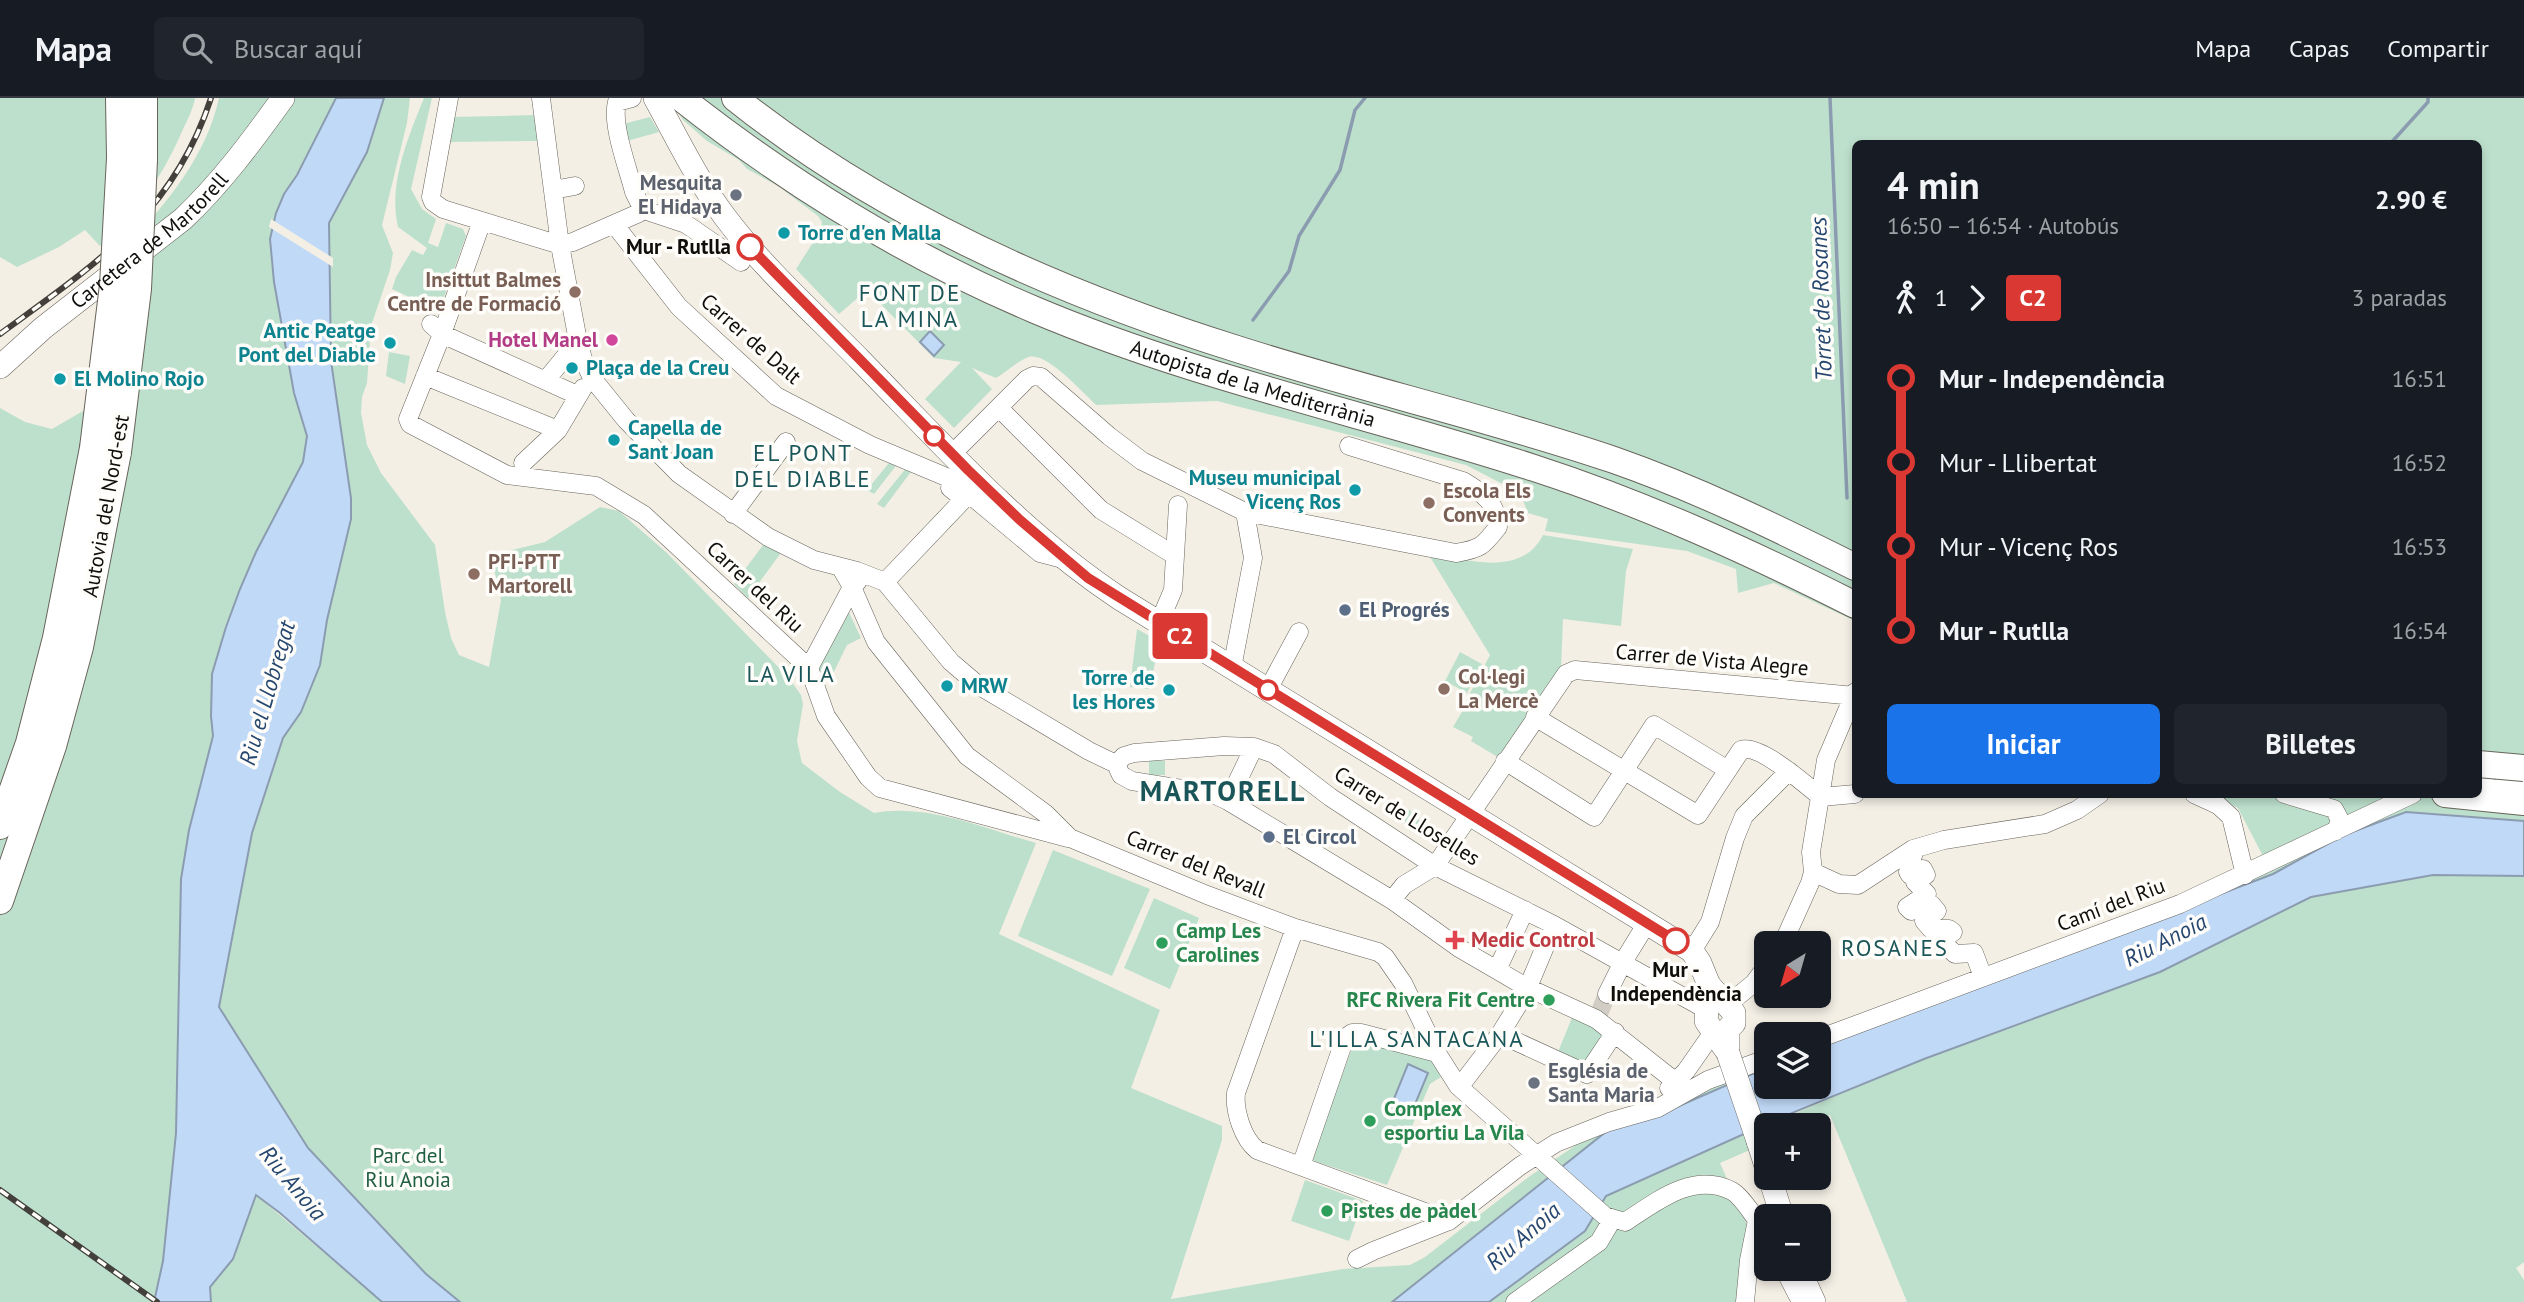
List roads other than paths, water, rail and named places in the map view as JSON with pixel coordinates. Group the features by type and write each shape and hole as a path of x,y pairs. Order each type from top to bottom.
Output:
{"highway":[{"name":"Autovia del Nord-est","path":"0,826 29,743 106,450 138,289 132,159 119,98"},
{"name":"Autovia del Nord-est","path":"132,159 144,98"},
{"name":"Autopista de la Mediterrània","path":"681,98 771,167 824,201 953,273 1036,310 1154,356 1577,482 1645,507 1755,555 1852,604"},
{"name":"Autopista de la Mediterrània","path":"735,98 842,172 926,221 991,254 1143,317 1238,350 1426,403 1615,461 1771,526 1852,566"},
{"name":"Autovia del Nord-est","path":"0,901 53,746 80,647 106,450"},
{"path":"2482,798 2524,802"}],"main road":[{"name":"Carretera de Martorell","path":"0,367 43,328 183,219 226,176 283,98"},
{"path":"655,98 702,182 739,235 952,454 1064,559 1088,578 1159,623 1692,951 1700,962 1754,1129"},
{"path":"1804,1281 1814,1302"}],"street":[{"path":"449,98 431,197 433,202 443,209 560,244 573,242 639,213"},
{"path":"541,98 560,244 583,359 592,378 626,420 668,464 733,514 798,554 878,578 951,662 978,685 1088,751 1116,764 1118,772 1126,778 1147,784 1213,794 1228,801 1392,900 1460,948 1497,970 1527,987 1597,1017 1676,1082"},
{"path":"632,98 617,102 615,106 634,192 639,202 647,211 686,224 741,262"},
{"path":"554,190 575,186"},
{"path":"482,221 436,329 425,376 558,430"},
{"name":"Carrer de Dalt","path":"614,224 679,307 776,396 870,445 951,479 1040,553 1064,559"},
{"path":"436,329 577,395"},
{"path":"546,380 578,341"},
{"name":"Carrer del Riu","path":"425,376 408,419 413,426 519,469 596,486 644,515 809,668 826,716 868,777 880,788 1070,838"},
{"path":"952,454 1027,379 1033,376 1041,377 1142,461 1245,512 1456,553 1476,550 1483,546 1499,527 1498,513 1492,502 1464,481 1349,446"},
{"path":"519,469 558,430 577,395 592,378"},
{"path":"999,408 1101,510 1174,555"},
{"path":"733,514 786,442"},
{"path":"809,668 852,587 859,580 878,578 964,499 915,464"},
{"path":"1159,623 1172,590 1178,505"},
{"path":"1232,668 1253,558 1245,512"},
{"name":"Carrer del Revall","path":"841,568 876,642 967,756 1045,814 1070,838 1207,895 1295,928 1378,952 1385,957 1403,983 1437,1054 1458,1086 1612,1220"},
{"path":"1270,684 1299,632"},
{"name":"Carrer de Vista Alegre","path":"1535,717 1566,674 1575,670 1852,695"},
{"path":"1789,931 1811,883 1811,852 1826,760 1852,700"},
{"path":"1392,900 1404,885 1435,866 1535,717 1698,816 1741,750 1747,748 1789,771 1821,797 1852,794"},
{"path":"1505,761 1594,817 1654,725 1728,770"},
{"name":"Carrer de Lloselles","path":"1116,764 1124,756 1224,746 1254,747 1274,754 1330,797 1435,866 1554,925 1717,1013"},
{"path":"1228,801 1254,747"},
{"path":"1147,753 1147,784"},
{"path":"1692,951 1710,922 1744,816 1789,771"},
{"path":"2499,773 2524,785"},
{"path":"1813,872 1839,884 1858,885 1915,849 1944,840 2045,824 2077,810 2094,798"},
{"path":"2204,798 2218,804 2231,817 2245,875"},
{"path":"2297,798 2334,809 2340,820 2336,831"},
{"name":"Camí del Riu","path":"1831,1034 2180,904 2405,798"},
{"path":"1915,849 1908,872 1910,875 1923,869 1926,875 1915,882 1927,894 1907,907 1911,911 1932,905 1937,911 1924,921 1931,929 1949,929 1953,932 1941,941 1955,954 1973,953 1983,977"},
{"path":"1497,970 1525,910"},
{"path":"1607,994 1623,961 1647,923"},
{"path":"1458,1086 1500,1034 1526,992 1554,925"},
{"path":"1295,928 1236,1093 1235,1102 1247,1140 1257,1150 1449,1221"},
{"path":"1357,1259 1449,1221 1562,1140 1608,1122 1661,1095 1676,1082 1717,1013 1754,983"},
{"path":"1500,1034 1587,1074 1615,1032"},
{"path":"1301,1166 1345,1038 1352,1033 1361,1033 1437,1054"},
{"path":"1608,1122 1658,1108 1709,1080 1754,1063"},
{"path":"1515,1302 1599,1242 1612,1220 1625,1222 1676,1190 1708,1183 1734,1191 1754,1217"},
{"path":"1745,1302 1749,1260 1754,1248"},
{"path":"1790,1281 1801,1302"}],"water":[{"path":"336,98 384,98 367,152 329,223 331,361 351,498 351,519 327,620 320,665 301,712 283,738 252,833 219,1007 308,1148 426,1274 460,1302 382,1302 256,1195 233,1259 210,1287 211,1302 154,1302 163,1261 176,1133 181,879 189,830 213,736 212,674 240,589 256,552 303,462 307,436 294,393 274,282 270,239 284,194 297,175"},
{"path":"930,331 944,345 934,356 920,342"},
{"name":"Riu Anoia","path":"2406,812 2524,821 2524,876 2433,875 2311,897 2160,972 1924,1059 1831,1097 1831,1042 2273,874 2344,835"},
{"path":"1408,1064 1428,1073 1411,1114 1391,1106"},
{"name":"Riu Anoia","path":"1754,1073 1754,1099 1826,1099 1792,1113 1754,1113 1754,1129 1606,1196 1585,1231 1489,1302 1392,1302 1607,1131 1656,1116"}],"waterway":[{"path":"1253,320 1289,271 1299,236 1340,170 1355,110 1365,98"},
{"name":"Torret de Rosanes","path":"1830,98 1847,498"},
{"path":"2394,140 2428,102 2428,98"}],"tunnel":[{"path":"1599,1014 1607,994"}],"railway":[{"path":"0,334 98,260 152,206 175,175 195,139 211,98"},
{"path":"0,1190 157,1302"}],"place":[{"name":"Mesquita El Hidaya","path":"736,195"},
{"name":"Torre d'en Malla","path":"784,233"},
{"name":"Mur - Rutlla","path":"750,247"},
{"name":"Insittut Balmes Centre de Formació","path":"575,292"},
{"name":"Hotel Manel","path":"612,340"},
{"name":"Antic Peatge Pont del Diable","path":"390,343"},
{"name":"Plaça de la Creu","path":"572,368"},
{"name":"El Molino Rojo","path":"60,379"},
{"name":"Capella de Sant Joan","path":"614,440"},
{"name":"Museu municipal Vicenç Ros","path":"1355,490"},
{"name":"Escola Els Convents","path":"1429,503"},
{"name":"PFI-PTT Martorell","path":"474,574"},
{"name":"El Progrés","path":"1345,610"},
{"name":"MRW","path":"947,686"},
{"name":"Col·legi La Mercè","path":"1444,689"},
{"name":"Torre de les Hores","path":"1169,690"},
{"name":"El Circol","path":"1269,837"},
{"name":"Medic Control","path":"1455,940"},
{"name":"Mur - Independència","path":"1676,941"},
{"name":"Camp Les Carolines","path":"1162,943"},
{"name":"RFC Rivera Fit Centre","path":"1549,1000"},
{"name":"Església de Santa Maria","path":"1534,1083"},
{"name":"Complex esportiu La Vila","path":"1370,1121"},
{"name":"Pistes de pàdel","path":"1327,1211"}],"district":[{"name":"FONT DE LA MINA","path":"910,306"},
{"name":"EL PONT DEL DIABLE","path":"803,466"},
{"name":"LA VILA","path":"791,674"},
{"name":"MARTORELL","path":"1223,791"},
{"name":"ROSANES","path":"1895,948"},
{"name":"L'ILLA SANTACANA","path":"1417,1039"}],"water label":[{"name":"Riu el Llobregat","path":"267,693"}],"park label":[{"name":"Parc del Riu Anoia","path":"408,1168"}]}
